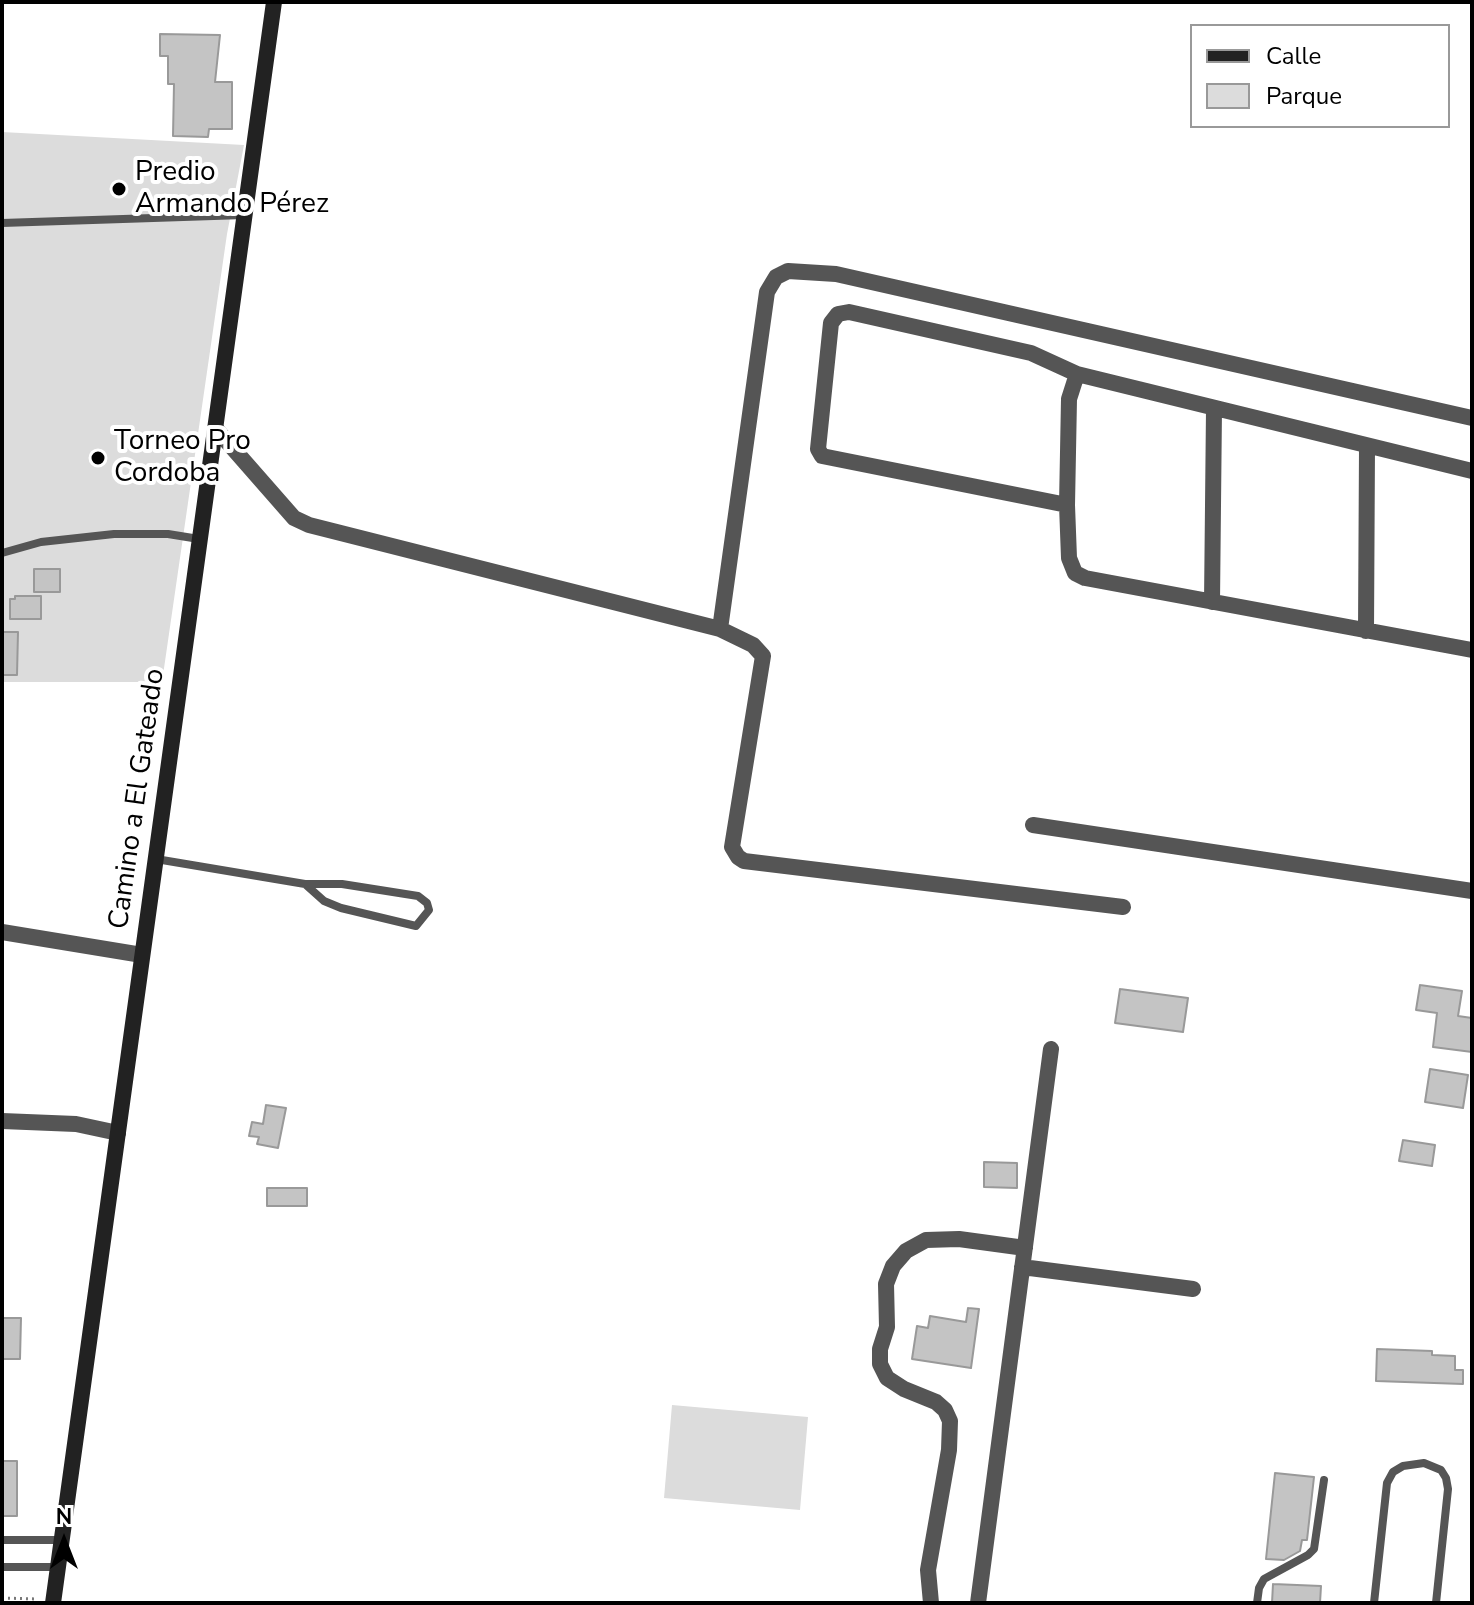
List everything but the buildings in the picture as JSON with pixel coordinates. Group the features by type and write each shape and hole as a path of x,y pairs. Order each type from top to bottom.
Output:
{"street":[{"name":"Camino a El Gateado","path":"53,1601 274,2"},
{"path":"720,629 767,292 776,277 788,271 836,274 1472,418"},
{"path":"1067,505 822,456 818,449 831,323 838,314 849,312 1031,353 1077,374 1472,471"},
{"path":"1077,374 1069,399 1067,505 1069,558 1075,573 1085,578 1472,650"},
{"path":"1212,602 1214,409"},
{"path":"216,429 294,518 309,525 720,629 753,645 763,656 732,847 744,861 1123,907"},
{"path":"1366,631 1367,447"},
{"path":"1033,825 1472,891"},
{"path":"2,932 142,955"},
{"path":"978,1603 1051,1049"},
{"path":"2,1121 76,1124 118,1133"},
{"path":"931,1603 928,1570 949,1450 950,1421 945,1410 936,1402 904,1389 887,1378 880,1364 880,1349 887,1327 886,1284 893,1266 906,1251 926,1240 959,1239 1025,1248"},
{"path":"1022,1267 1193,1289"}],"lane":[{"path":"2,223 245,215"},
{"path":"2,553 41,542 114,534 168,534 200,539"},
{"path":"156,859 305,884 342,884 418,896 427,903 429,910 416,926 341,908 324,901 305,884"},
{"path":"1374,1603 1387,1483 1393,1472 1403,1466 1424,1463 1441,1470 1448,1489 1436,1603"},
{"path":"1257,1603 1264,1579 1314,1549 1324,1480"},
{"path":"2,1540 61,1540"},
{"path":"2,1567 58,1567"}],"path":[{"path":"2,1598 53,1601"}],"green space":[{"name":"Torneo Pro Cordoba","path":"2,132 244,145 227,234 162,682 2,682"},
{"path":"672,1405 808,1417 800,1510 664,1498"}],"place":[{"name":"Predio Armando Pérez","path":"119,189"},
{"name":"Torneo Pro Cordoba","path":"98,458"}]}
